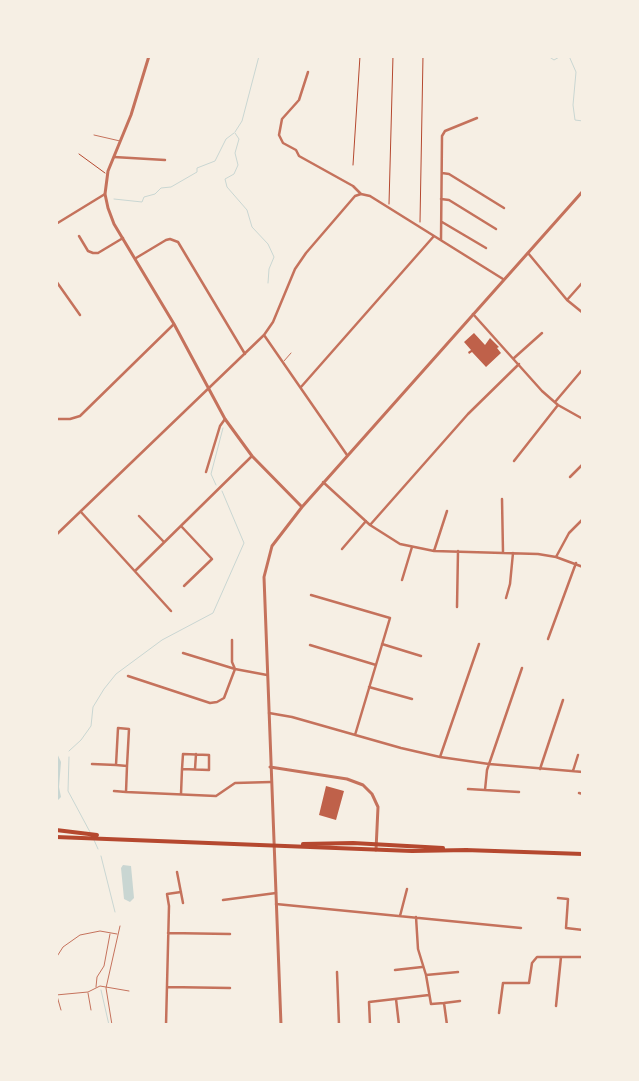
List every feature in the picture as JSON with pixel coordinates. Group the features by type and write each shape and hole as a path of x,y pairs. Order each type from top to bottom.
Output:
{"main road":[{"path":"56,830 114,838"},
{"path":"56,837 269,844 376,850 467,850"},
{"path":"269,844 377,844 467,850 583,854"}],"street":[{"path":"149,56 108,174 105,194 114,224 174,324 225,420 252,456 302,507"},
{"path":"308,72 299,100 282,119 279,135 283,143 296,150 299,156 353,186 362,194 370,196 503,279"},
{"path":"441,240 442,136 445,131 477,118"},
{"path":"114,157 165,160"},
{"path":"442,173 449,174 504,208"},
{"path":"281,1025 267,675 264,577 266,562 272,546 323,482 583,191"},
{"path":"56,224 105,194"},
{"path":"56,535 264,335 273,322 295,269 306,253 355,196 362,194"},
{"path":"441,199 449,200 496,229"},
{"path":"441,222 486,248"},
{"path":"79,236 88,251 94,253 98,253 123,238"},
{"path":"301,387 434,236"},
{"path":"136,258 166,240 170,239 178,242 245,354"},
{"path":"527,252 566,300 583,313"},
{"path":"56,281 80,316"},
{"path":"566,300 583,282"},
{"path":"473,314 558,405 583,419"},
{"path":"56,419 70,420 80,416 174,324"},
{"path":"514,358 542,333"},
{"path":"264,335 348,455"},
{"path":"370,525 468,414 519,364"},
{"path":"555,402 583,369"},
{"path":"514,461 558,405"},
{"path":"206,472 220,426 225,420"},
{"path":"135,571 252,456"},
{"path":"570,477 583,464"},
{"path":"323,482 370,525 387,537 412,547 556,557 583,567"},
{"path":"502,498 503,552"},
{"path":"434,550 447,511"},
{"path":"80,512 135,571 138,578 171,611"},
{"path":"138,516 164,542"},
{"path":"556,557 569,533 583,519"},
{"path":"342,549 366,521"},
{"path":"181,526 212,559 184,586"},
{"path":"402,580 412,547"},
{"path":"457,607 458,551"},
{"path":"506,598 510,584 513,553"},
{"path":"548,640 576,564"},
{"path":"311,595 390,618 355,735"},
{"path":"128,676 210,703 224,698 235,669 232,662 232,640"},
{"path":"382,644 422,656"},
{"path":"440,757 479,644"},
{"path":"310,645 376,665"},
{"path":"183,653 235,669 267,675"},
{"path":"485,790 487,770 522,668"},
{"path":"370,687 412,699"},
{"path":"540,769 563,700"},
{"path":"269,713 292,717 440,757 490,764 583,772"},
{"path":"116,765 118,728 129,729 126,792"},
{"path":"181,794 182,768 183,754 209,755 209,770 182,768"},
{"path":"195,769 196,754"},
{"path":"573,771 578,755"},
{"path":"92,764 127,766"},
{"path":"270,767 347,779 363,785 372,794 378,807 376,850"},
{"path":"114,792 216,796 235,783 271,782"},
{"path":"468,789 518,792"},
{"path":"177,872 183,903"},
{"path":"400,916 407,889"},
{"path":"166,1025 167,894 181,892"},
{"path":"222,900 276,893"},
{"path":"558,898 568,899 566,928 583,930"},
{"path":"276,904 521,928"},
{"path":"416,917 418,949 426,975 431,1004 460,1001"},
{"path":"168,933 230,934"},
{"path":"499,1013 503,983 529,983 534,959 542,955 583,957"},
{"path":"556,1006 561,957"},
{"path":"395,970 422,967"},
{"path":"337,972 339,1025"},
{"path":"426,975 458,972"},
{"path":"167,986 230,988"},
{"path":"370,1025 369,1002 429,995"},
{"path":"396,999 399,1025"},
{"path":"444,1003 447,1025"}],"lane":[{"path":"94,135 121,141"},
{"path":"284,362 291,353"},
{"path":"112,1025 106,988 120,926"},
{"path":"56,958 63,947 80,935 100,931 118,934"},
{"path":"96,988 97,977 104,966 110,933"},
{"path":"61,1010 56,995 88,992 100,986 129,991"},
{"path":"88,992 91,1010"}],"path":[{"path":"353,165 360,56"},
{"path":"389,208 393,56"},
{"path":"420,227 423,56"},
{"path":"79,154 108,174"}],"shaded area":[{"path":"56,751 61,762 59,787 61,797 58,800"},
{"path":"123,865 131,866 134,898 130,902 124,899 121,868"}],"building":[{"path":"474,333 485,345 490,338 499,347 497,348 501,353 486,367 472,352 469,354 468,352 471,350 464,342"},
{"path":"326,786 344,791 336,820 319,815"}],"waterway":[{"path":"235,132 242,121 259,56"},
{"path":"548,56 554,60 561,56"},
{"path":"569,56 576,72 573,105 575,120 583,121"},
{"path":"114,199 142,202 144,197 155,194 161,188 171,187 197,172 197,168 215,161 226,139 234,133"},
{"path":"235,133 239,139 235,153 238,165 234,174 225,179 227,187 247,210 252,227 268,244 274,257 269,269 268,283"},
{"path":"216,485 211,474 223,428"},
{"path":"69,751 81,740 91,726 93,707 116,674 162,640 213,613 244,543 222,491"},
{"path":"69,757 68,791 90,832"},
{"path":"94,840 98,849"},
{"path":"101,856 115,912"},
{"path":"101,990 109,1025"}]}
